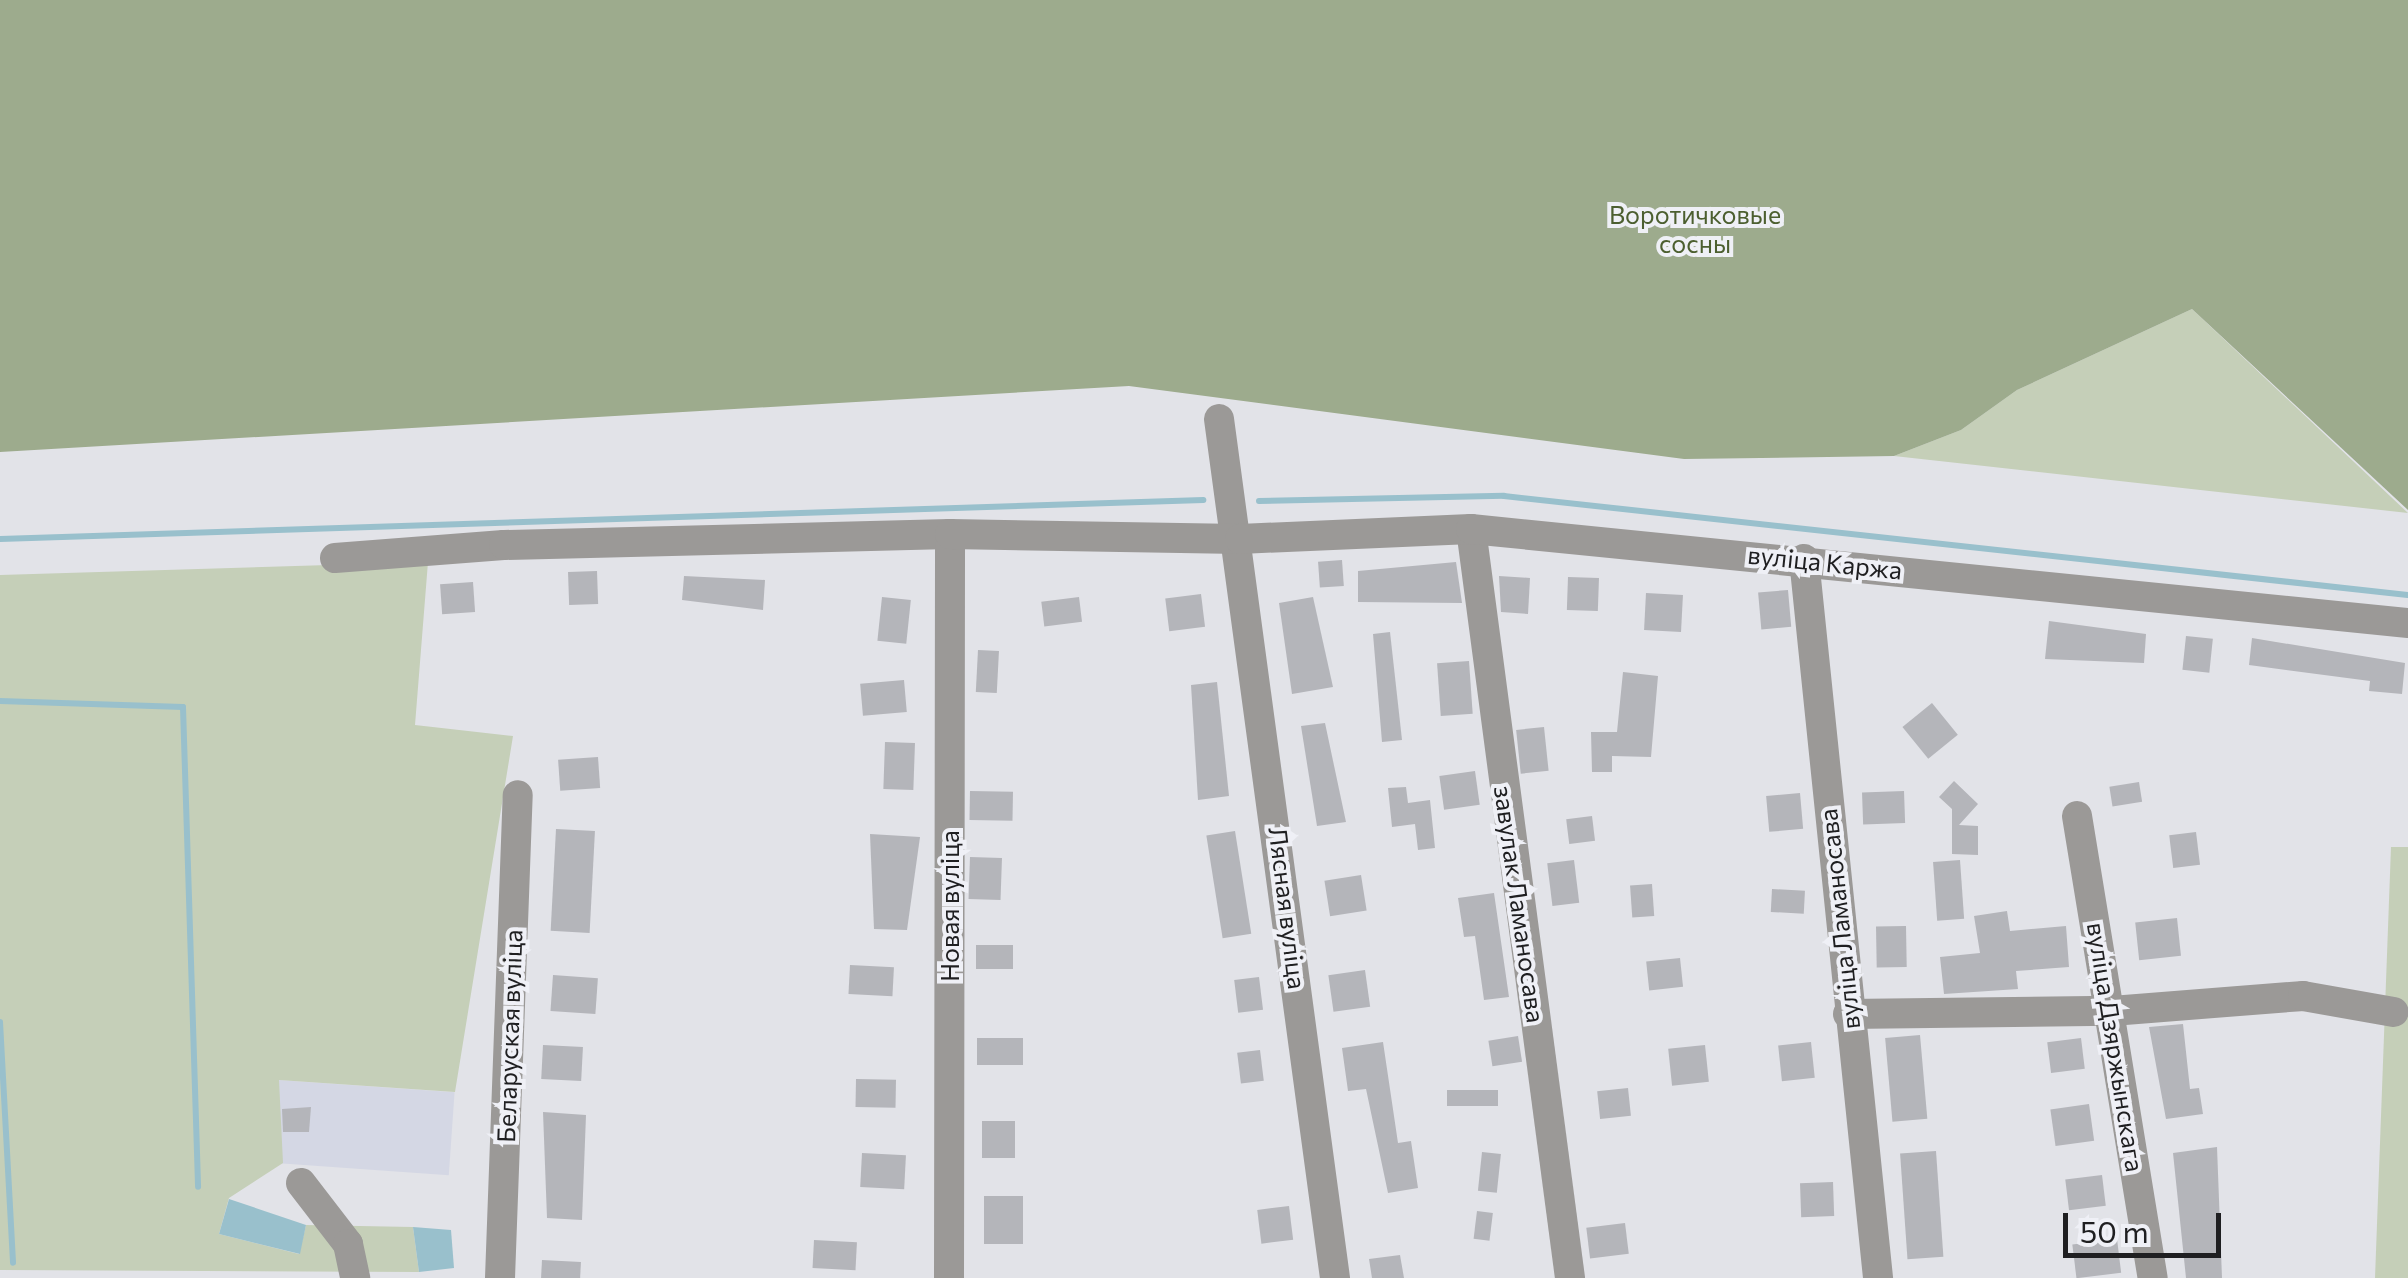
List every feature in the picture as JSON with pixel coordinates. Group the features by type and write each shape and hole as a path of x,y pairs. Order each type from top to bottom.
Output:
{"street":[{"name":"Лясная вуліца","path":"1218,419 1240,538 1335,1278"},
{"name":"вуліца Каржа","path":"1240,538 1471,529 1804,559 2408,623"},
{"name":"завулак Ламаносава","path":"1471,529 1570,1278"},
{"path":"335,558 504,545 950,534 1240,538"},
{"name":"Новая вуліца","path":"949,1278 950,534"},
{"name":"вуліца Ламаносава","path":"1804,559 1878,1278"},
{"name":"Беларуская вуліца","path":"500,1278 518,795"},
{"name":"вуліца Дзяржынскага","path":"2076,816 2112,1011 2153,1278"},
{"path":"1848,1014 2112,1011 2303,996 2394,1012"},
{"path":"301,1182 348,1244 355,1278"}],"shaded area":[{"path":"278,1080 455,1092 449,1175 272,1163"}],"green space":[{"name":"Воротичковые сосны","path":"0,0 2408,0 2408,510 2192,309 2017,390 1961,430 1894,456 1684,459 1129,386 0,452"},
{"path":"2192,309 2408,513 1894,456 1961,430 2017,390"},
{"path":"428,562 415,725 513,736 455,1092 279,1080 283,1163 229,1198 219,1234 299,1254 306,1225 413,1227 419,1272 0,1270 0,575"},
{"path":"2391,847 2408,847 2408,1278 2375,1278"}],"water":[{"path":"229,1199 306,1225 300,1254 219,1234"},
{"path":"413,1227 451,1230 454,1268 419,1272"}],"building":[{"path":"1342,560 1344,586 1320,588 1318,562"},
{"path":"1456,562 1462,603 1358,602 1358,571"},
{"path":"597,571 598,604 569,605 568,572"},
{"path":"684,576 765,580 763,610 682,600"},
{"path":"1499,576 1530,578 1528,614 1501,612"},
{"path":"1568,577 1599,578 1598,611 1567,610"},
{"path":"473,582 475,612 442,614 440,584"},
{"path":"1788,590 1791,627 1761,629 1758,593"},
{"path":"1646,593 1683,595 1681,632 1644,630"},
{"path":"1201,594 1205,627 1169,631 1165,598"},
{"path":"882,597 911,600 906,644 877,641"},
{"path":"1079,597 1082,622 1044,626 1041,602"},
{"path":"1313,597 1333,687 1292,694 1279,603"},
{"path":"2049,621 2146,634 2144,663 2045,659"},
{"path":"1390,632 1402,740 1382,742 1373,634"},
{"path":"2186,636 2213,639 2209,673 2182,670"},
{"path":"2252,638 2405,663 2402,694 2369,691 2370,681 2249,665"},
{"path":"978,650 999,651 997,693 976,692"},
{"path":"1469,661 1473,714 1441,716 1437,663"},
{"path":"1623,672 1658,676 1651,757 1612,756 1612,772 1592,772 1591,732 1617,732"},
{"path":"904,680 907,712 863,716 860,684"},
{"path":"1217,682 1229,796 1198,800 1191,685"},
{"path":"1932,703 1958,735 1928,759 1902,727"},
{"path":"1325,723 1346,822 1317,826 1301,726"},
{"path":"1544,727 1549,771 1521,774 1516,730"},
{"path":"885,742 915,743 913,790 883,789"},
{"path":"598,757 600,788 560,791 558,760"},
{"path":"1475,771 1480,805 1444,810 1439,776"},
{"path":"1954,781 1978,804 1959,825 1978,826 1978,855 1952,854 1952,809 1939,797"},
{"path":"2139,782 2142,802 2112,806 2109,787"},
{"path":"1406,787 1408,803 1430,800 1435,848 1418,850 1415,824 1392,827 1388,788"},
{"path":"970,791 1013,792 1012,821 969,820"},
{"path":"1904,791 1905,823 1863,824 1862,792"},
{"path":"1800,793 1803,829 1769,832 1766,796"},
{"path":"1592,816 1595,841 1569,844 1566,819"},
{"path":"556,829 595,831 590,933 551,931"},
{"path":"1235,831 1251,934 1223,938 1206,836"},
{"path":"2196,832 2200,865 2173,868 2169,835"},
{"path":"870,834 920,837 907,930 874,929"},
{"path":"970,857 1002,858 1001,900 969,899"},
{"path":"1574,860 1579,903 1552,906 1547,863"},
{"path":"1960,860 1964,919 1937,921 1933,862"},
{"path":"1361,875 1367,911 1330,916 1324,881"},
{"path":"1652,884 1654,916 1632,917 1630,886"},
{"path":"1772,889 1805,891 1804,914 1771,912"},
{"path":"1494,893 1509,997 1484,1000 1475,936 1464,937 1458,898"},
{"path":"2007,911 2010,931 2066,926 2069,967 2016,971 2018,989 1944,994 1940,957 1980,953 1974,916"},
{"path":"2177,918 2181,956 2139,960 2135,922"},
{"path":"1906,926 1907,967 1877,968 1876,927"},
{"path":"976,945 1013,945 1013,969 976,969"},
{"path":"1680,958 1683,987 1649,990 1646,962"},
{"path":"850,965 894,967 892,996 848,994"},
{"path":"1365,970 1370,1007 1334,1012 1328,975"},
{"path":"553,975 598,978 595,1014 550,1011"},
{"path":"1259,977 1263,1010 1238,1013 1234,980"},
{"path":"2183,1024 2190,1089 2199,1088 2203,1114 2166,1119 2149,1027"},
{"path":"1920,1035 1927,1119 1892,1122 1885,1038"},
{"path":"1518,1036 1522,1062 1492,1066 1488,1041"},
{"path":"977,1038 1023,1038 1023,1065 977,1065"},
{"path":"2081,1038 2085,1069 2051,1073 2047,1042"},
{"path":"1383,1042 1398,1143 1411,1141 1418,1188 1388,1193 1366,1089 1348,1091 1342,1048"},
{"path":"1811,1042 1815,1078 1782,1081 1778,1045"},
{"path":"543,1045 583,1047 581,1081 541,1079"},
{"path":"1705,1045 1709,1082 1672,1086 1668,1049"},
{"path":"1260,1050 1264,1081 1241,1084 1237,1053"},
{"path":"856,1079 896,1080 896,1108 856,1107"},
{"path":"1628,1088 1631,1116 1600,1119 1597,1091"},
{"path":"1447,1090 1498,1090 1498,1106 1447,1106"},
{"path":"2089,1104 2094,1141 2056,1146 2050,1109"},
{"path":"311,1107 309,1132 283,1132 282,1109"},
{"path":"543,1112 586,1115 582,1220 547,1218"},
{"path":"982,1121 1015,1121 1015,1158 982,1158"},
{"path":"2217,1147 2222,1278 2186,1278 2173,1153"},
{"path":"1936,1151 1943,1257 1907,1259 1900,1154"},
{"path":"1482,1152 1501,1154 1497,1193 1478,1191"},
{"path":"862,1153 906,1155 904,1189 860,1187"},
{"path":"2102,1175 2106,1206 2069,1210 2065,1180"},
{"path":"1833,1182 1834,1216 1801,1217 1800,1183"},
{"path":"984,1196 1023,1196 1023,1244 984,1244"},
{"path":"1289,1206 1293,1240 1261,1244 1257,1210"},
{"path":"1477,1211 1493,1213 1489,1241 1474,1239"},
{"path":"1625,1223 1629,1254 1590,1259 1586,1228"},
{"path":"2117,1239 2121,1273 2076,1278 2072,1244"},
{"path":"814,1240 857,1242 855,1270 813,1268"},
{"path":"1400,1255 1404,1278 1372,1278 1369,1259"},
{"path":"542,1260 581,1262 580,1278 541,1278"}],"waterway":[{"path":"1259,501 1504,496 2408,595"},
{"path":"0,539 1203,500"},
{"path":"0,701 183,707 198,1187"},
{"path":"0,1022 13,1263"}]}
